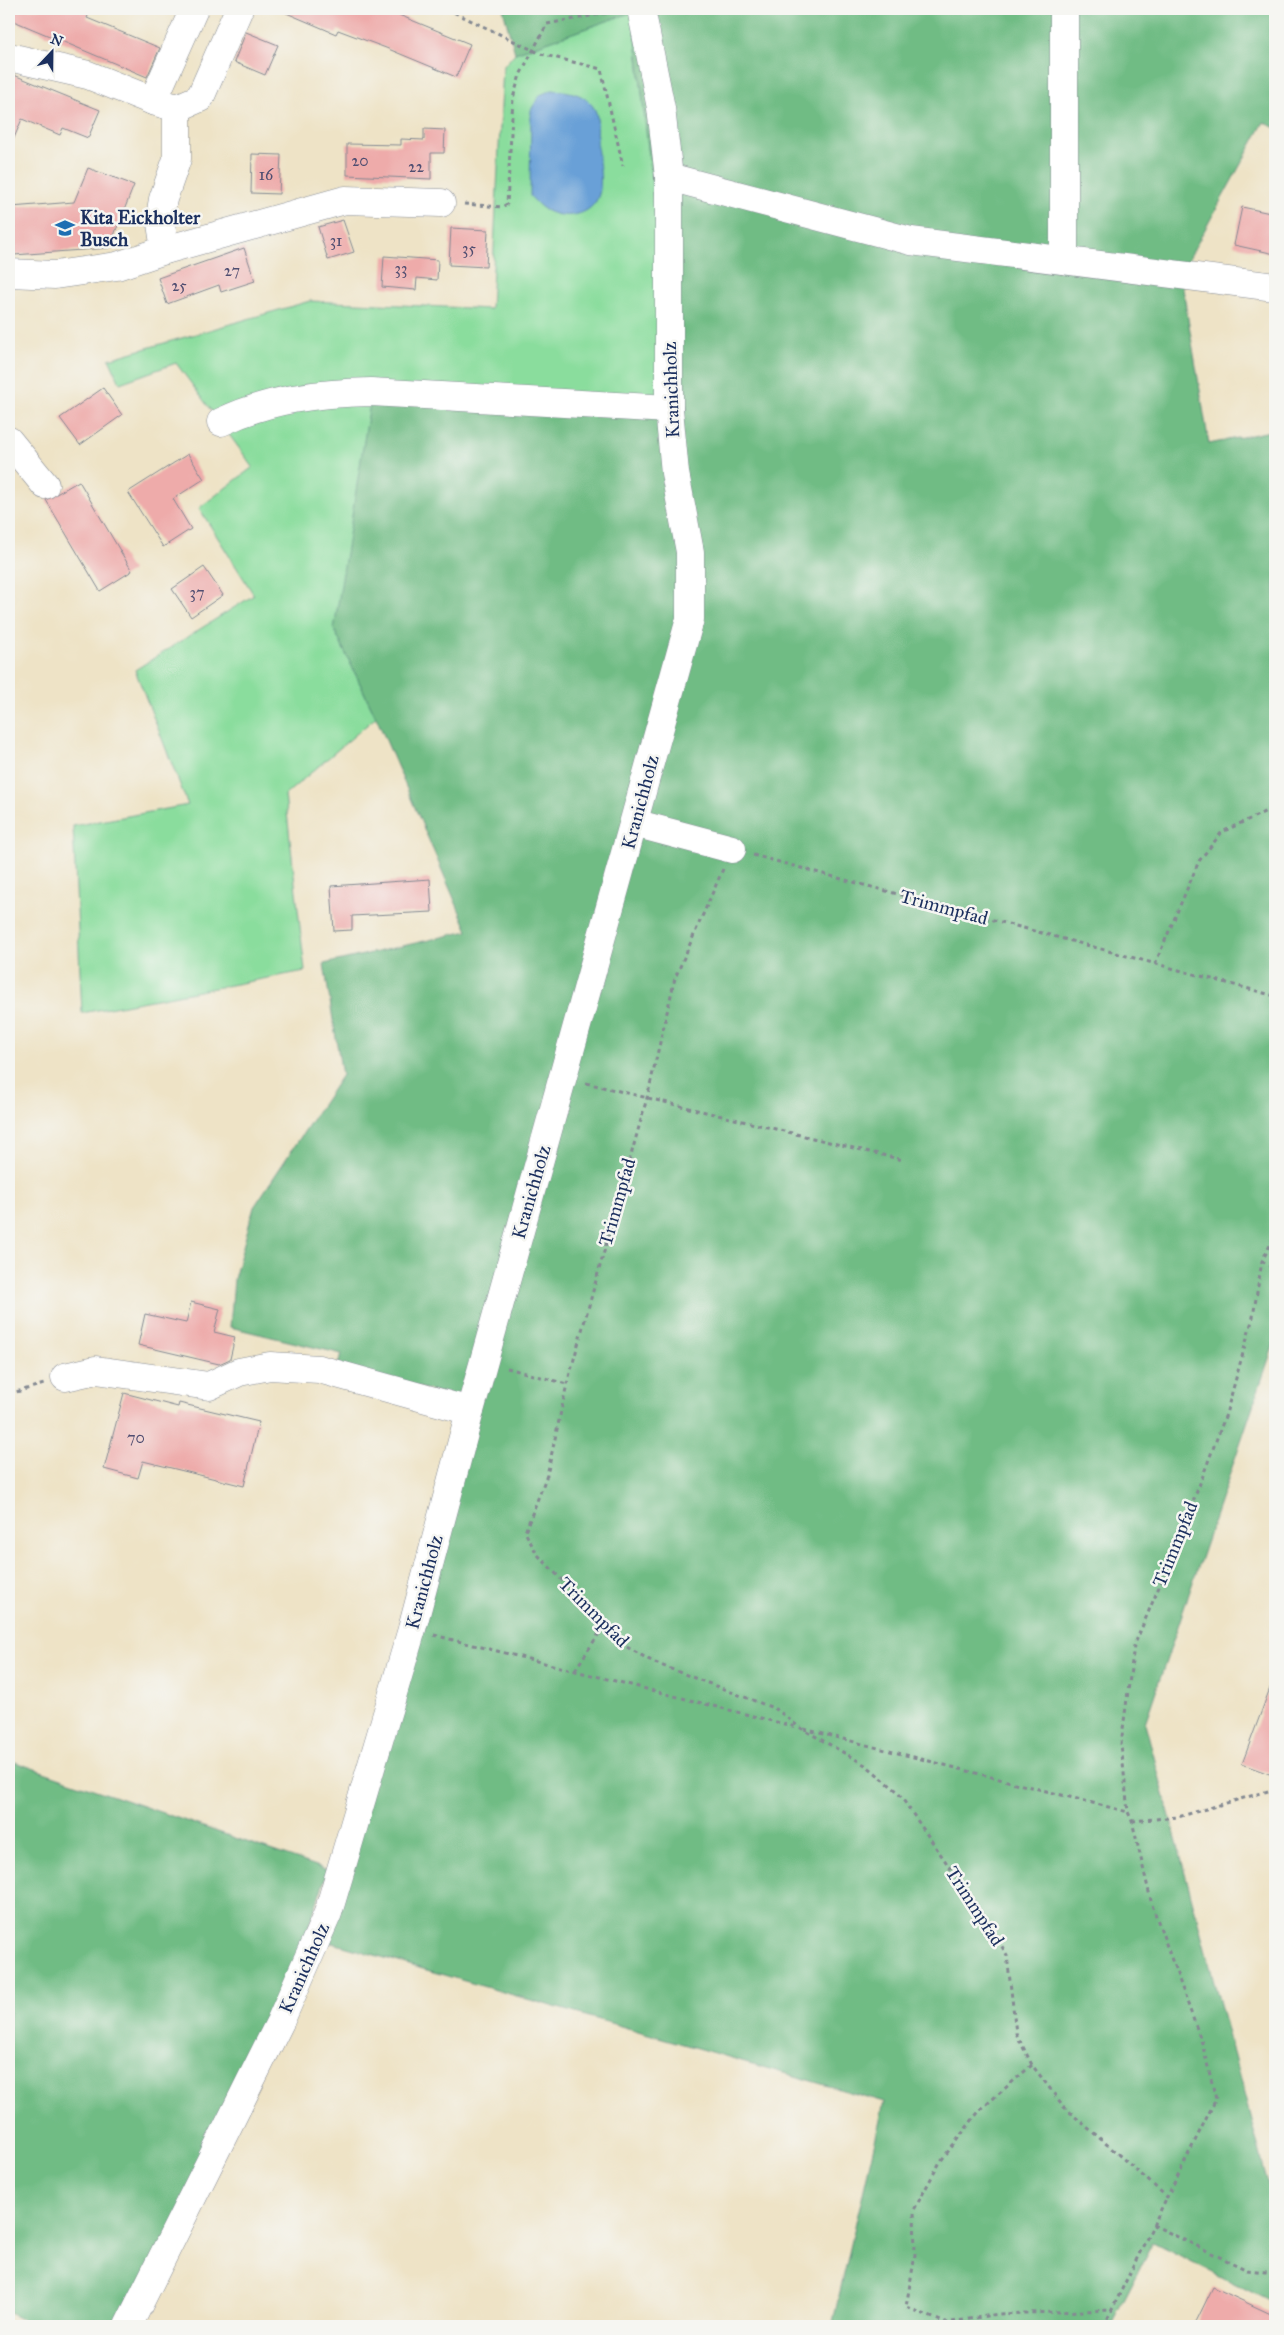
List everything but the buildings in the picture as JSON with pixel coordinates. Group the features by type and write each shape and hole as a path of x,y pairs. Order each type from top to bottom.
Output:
{"street":[{"path":"165,250 160,217 163,199 176,158 165,105 194,9"},
{"path":"9,57 88,75 165,105 200,98 239,9"},
{"path":"1064,9 1064,260"},
{"name":"Kranichholz","path":"128,2326 280,2022 328,1912 412,1629 470,1411 690,619 690,552 675,473 669,409 669,177 661,108 630,10"},
{"path":"669,177 911,241 1275,287"},
{"path":"9,273 55,275 117,266 165,250 345,200 441,203"},
{"path":"221,422 246,410 288,398 329,393 371,392 669,409"},
{"path":"9,441 45,485"},
{"path":"634,824 732,849"},
{"path":"65,1377 96,1370 209,1386 239,1372 270,1366 294,1366 319,1369 470,1411"}],"path":[{"path":"447,9 533,50 601,69 623,166"},
{"path":"441,203 502,207 507,204 513,98 520,75 547,24 630,10"},
{"path":"1155,964 1199,861 1222,832 1275,807"},
{"name":"Trimmpfad","path":"1275,996 732,849 675,978 646,1098 566,1384 547,1475 525,1532 537,1554 625,1646 655,1664 776,1709 799,1727 867,1766 897,1791 942,1855 1007,1955 1016,2033 1032,2064 1064,2106 1167,2197 1216,2099 1202,2042 1152,1905 1132,1821 1128,1812 1121,1744 1134,1646 1178,1542 1226,1414 1254,1317 1262,1261 1275,1235"},
{"path":"564,1078 903,1160"},
{"path":"1262,1261 1275,1270"},
{"path":"484,1361 566,1384"},
{"path":"9,1394 65,1377"},
{"path":"575,1670 604,1626"},
{"path":"412,1629 1128,1812"},
{"path":"1132,1821 1178,1817 1275,1789"},
{"path":"1032,2064 980,2110 940,2162 914,2210 915,2255 906,2308 946,2323 998,2314 1112,2310"},
{"path":"1104,2326 1167,2197"},
{"path":"1153,2225 1247,2270 1275,2273"}],"green space":[{"path":"503,9 1062,9 1061,261 1181,277 1209,444 1275,430 1275,1341 1145,1723 1271,2195 1275,2203 1275,2304 1153,2242 1110,2326 832,2326 884,2102 319,1939 478,1403 337,1366 342,1354 230,1327 234,1279 254,1207 342,1075 324,964 468,931 376,717 334,629 371,397 678,419 633,12 515,53"},
{"path":"1066,9 1275,9 1275,128 1264,122 1181,273 1066,258"},
{"path":"633,11 678,419 334,629 376,717 285,795 305,971 82,1013 73,826 188,805 135,670 254,595 199,508 253,467 176,363 120,383 109,359 310,301 491,309 503,67 515,53"},
{"path":"9,1760 328,1870 277,2019 124,2326 36,2326 9,2313"}],"water":[{"path":"552,90 570,92 582,96 591,104 597,117 597,144 601,181 599,195 592,207 579,214 564,215 550,212 540,206 530,196 531,110 540,95"}],"place":[{"name":"Kita Eickholter Busch","path":"65,228"}]}
